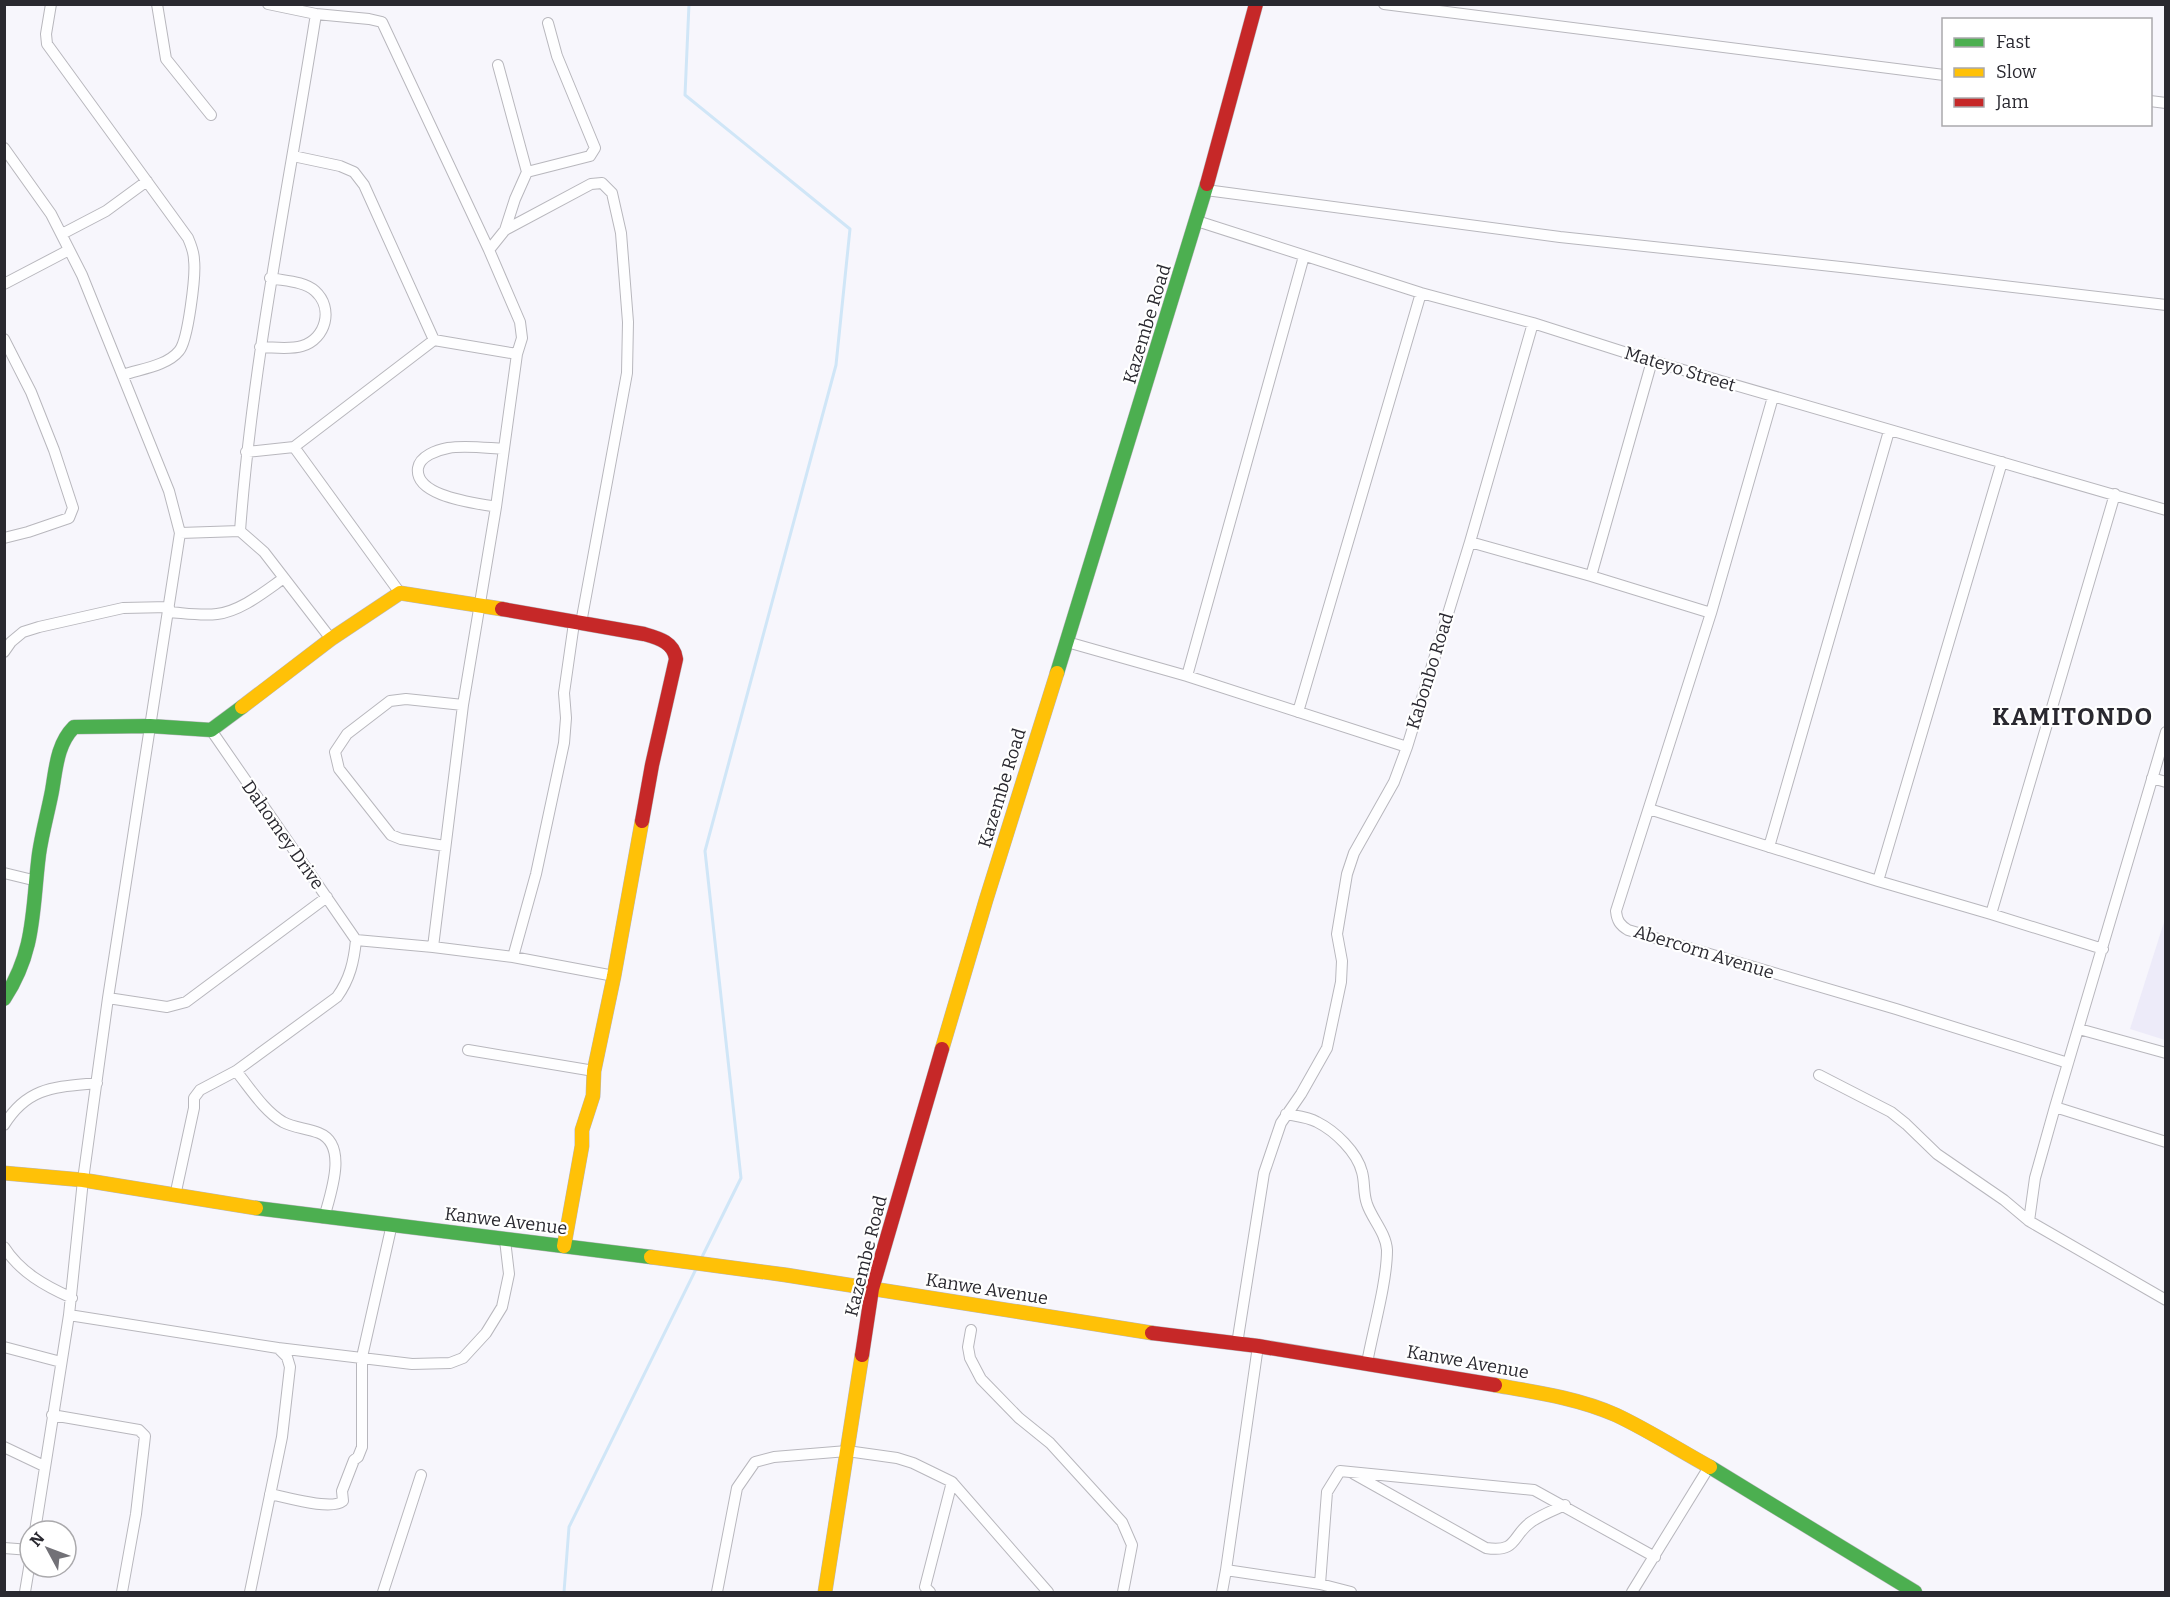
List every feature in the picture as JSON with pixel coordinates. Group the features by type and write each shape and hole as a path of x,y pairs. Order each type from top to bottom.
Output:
{"main road":[{"name":"Kazembe Road","path":"825,1593 872,1289 983,912 1197,222 1256,4"},
{"path":"4,999 16,984 27,956 32,930 39,853 59,756 67,732 74,727 150,726 211,730 331,639 400,593 644,634 664,641 676,653 652,765 614,976 594,1071 593,1096 582,1130 582,1146 564,1246"},
{"name":"Kanwe Avenue","path":"4,1173 83,1180 324,1218 392,1224 786,1275 1135,1330 1258,1346 1551,1395 1616,1415 1709,1467 1915,1593"}],"street":[{"path":"51,4 46,34 47,44 193,248 195,263 186,336 179,351 167,360 123,375"},
{"path":"158,4 166,59 211,115"},
{"path":"268,4 316,14 382,22 489,250 520,322 522,338 517,354 481,605 463,705 433,947"},
{"path":"1384,4 1942,75"},
{"path":"240,531 246,452 270,278 316,14"},
{"path":"527,172 590,156 595,148 557,56 548,24"},
{"path":"489,250 505,230 514,199 527,172 498,65"},
{"path":"4,148 51,214 82,275 169,491 180,532 108,998 83,1180 72,1298 37,1519"},
{"path":"293,156 340,166 354,172 364,185 434,340"},
{"path":"62,234 106,211 147,181"},
{"path":"505,230 591,184 602,183 612,193 621,233 628,322 627,373 564,693 566,718 564,743 536,874 513,957"},
{"path":"1206,190 1560,237 2166,305"},
{"name":"Mateyo Street","path":"1197,222 1420,293 1533,323 1773,397 2166,510"},
{"path":"4,284 69,250"},
{"path":"1187,676 1304,256"},
{"path":"260,347 291,348 309,343 323,327 327,317 322,299 315,290 306,285 270,278"},
{"path":"1298,712 1420,293"},
{"name":"Kabonbo Road","path":"1067,642 1187,676 1407,747 1470,542 1533,323"},
{"path":"4,339 35,402 73,508 69,518 4,538"},
{"path":"246,452 294,447 434,340 517,354"},
{"path":"1591,576 1652,361"},
{"name":"Abercorn Avenue","path":"1773,397 1712,613 1616,911 1617,919 1621,926 1628,930 1896,1009 2068,1063"},
{"path":"1769,847 1889,431"},
{"path":"294,447 400,593"},
{"path":"496,507 437,493 424,484 419,475 418,466 423,458 450,448 504,449"},
{"path":"1878,882 2002,462"},
{"path":"1991,914 2115,494"},
{"path":"180,532 240,531 264,552 331,639"},
{"path":"1470,542 1712,613"},
{"path":"4,652 22,632 123,608 217,614 239,607 284,578"},
{"path":"445,846 401,839 391,835 339,769 335,752 347,734 390,701 406,699 463,705"},
{"name":"Dahomey Drive","path":"211,730 356,940"},
{"path":"2029,1221 2036,1178 2055,1107 2166,732"},
{"path":"1237,1344 1261,1184 1275,1136 1327,1048 1341,982 1342,961 1337,934 1347,874 1354,854 1394,782 1407,747"},
{"path":"2152,778 2166,782"},
{"path":"1649,809 2103,950"},
{"path":"4,873 37,881"},
{"path":"108,998 167,1007 186,1002 327,897"},
{"path":"175,1196 194,1108 194,1098 200,1090 236,1071 337,997 345,986 353,962 356,940 513,957 614,976"},
{"path":"2079,1029 2166,1053"},
{"path":"468,1050 594,1071"},
{"path":"236,1071 274,1116 285,1123 318,1132 330,1141 336,1161 334,1181 324,1218"},
{"path":"1819,1075 1891,1112 1937,1154 2004,1200 2029,1221 2166,1300"},
{"path":"4,1125 10,1115 40,1091 97,1083"},
{"path":"2055,1107 2166,1142"},
{"path":"1286,1114 1316,1121 1348,1147 1362,1173 1367,1205 1385,1241 1387,1250 1382,1285 1366,1363"},
{"path":"270,1494 327,1504 338,1505 343,1501 342,1491 354,1460 361,1453 363,1441 362,1357 392,1224"},
{"path":"69,1315 278,1348 412,1364 450,1363 463,1358 486,1333 502,1307 509,1274 506,1240"},
{"path":"4,1247 31,1276 53,1290 72,1298"},
{"path":"971,1330 968,1347 970,1358 981,1380 1019,1418 1050,1443 1122,1522 1132,1545 1123,1593"},
{"path":"1222,1593 1258,1346"},
{"path":"4,1347 61,1362"},
{"path":"250,1593 282,1437 290,1367 287,1357 278,1348"},
{"path":"52,1415 139,1430 145,1436 122,1593"},
{"path":"4,1447 44,1466"},
{"path":"717,1593 737,1488 755,1462 774,1457 847,1451 897,1458 913,1463 952,1482 1048,1593"},
{"path":"1632,1593 1709,1467"},
{"path":"1320,1584 1327,1492 1340,1471 1534,1490 1565,1505 1654,1557"},
{"path":"1349,1471 1486,1548 1512,1545 1532,1521 1565,1505"},
{"path":"384,1593 420,1476"},
{"path":"927,1591 952,1482"},
{"path":"1226,1569 1320,1584 1347,1592"}],"shaded area":[{"path":"2165,919 2165,1040 2130,1029"}],"waterway":[{"path":"689,4 685,95 850,229 836,365 705,851 741,1178 701,1259"},
{"path":"564,1592 569,1527 697,1267"}],"traffic: fast":[{"path":"1057,673 1207,184"},
{"path":"4,999 22,963 27,946 42,838 58,757 68,734 74,727 150,726 211,730 242,707"},
{"path":"256,1208 651,1257"},
{"path":"1710,1467 1915,1592"}],"traffic: slow":[{"path":"242,707 331,639 400,593 502,609"},
{"path":"942,1049 1057,673"},
{"path":"564,1246 582,1146 582,1130 593,1096 594,1071 642,821"},
{"path":"4,1173 83,1180 256,1208"},
{"path":"651,1257 786,1275 1152,1333"},
{"path":"825,1592 862,1355"},
{"path":"1495,1385 1556,1396 1602,1409 1640,1427 1710,1467"}],"traffic: jam":[{"path":"1207,184 1256,4"},
{"path":"502,609 644,634 655,637 672,648 676,659 642,821"},
{"path":"862,1355 872,1289 942,1049"},
{"path":"1152,1333 1258,1346 1495,1385"}],"district":[{"name":"KAMITONDO","path":"2073,717"}]}
